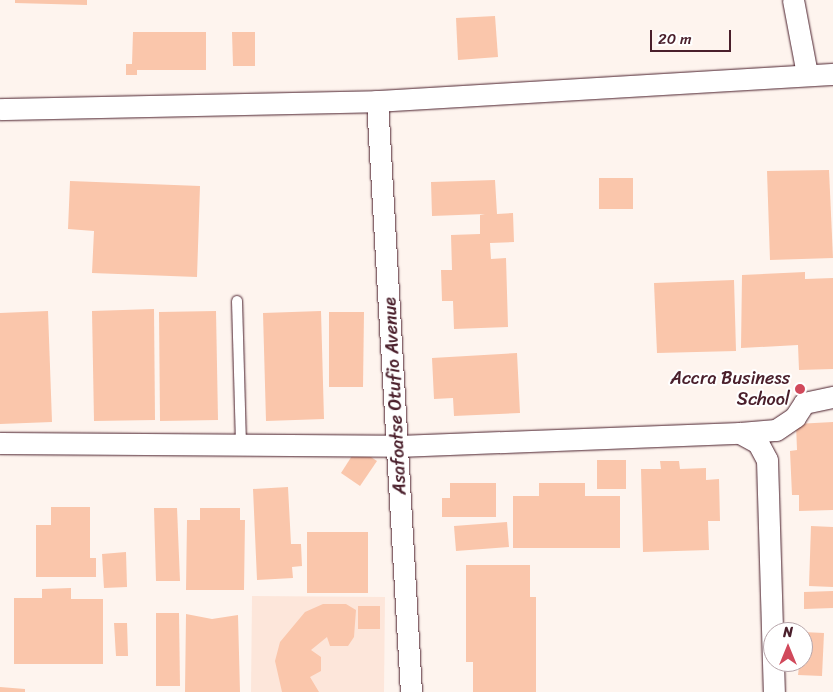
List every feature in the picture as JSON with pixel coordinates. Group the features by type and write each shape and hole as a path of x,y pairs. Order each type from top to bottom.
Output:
{"street":[{"path":"793,0 807,74"},
{"path":"0,109 377,100 833,74"},
{"name":"Asafoatse Otufio Avenue","path":"377,100 411,692"},
{"path":"0,443 398,446 740,433 776,430 795,418 804,403 833,397"},
{"path":"740,433 758,443 766,460 774,692"}],"lane":[{"path":"237,301 241,445"}],"shaded area":[{"path":"252,596 385,597 384,692 251,692"}],"building":[{"path":"15,0 87,0 87,5 15,3"},
{"path":"495,16 498,57 458,60 456,18"},
{"path":"133,32 206,32 206,70 137,70 137,75 126,75 126,64 132,64"},
{"path":"232,32 255,32 255,66 233,66"},
{"path":"829,170 833,258 770,260 767,171"},
{"path":"599,178 633,178 633,209 599,209"},
{"path":"495,180 497,214 513,213 514,242 490,243 491,259 506,258 508,327 454,329 453,301 442,301 441,270 452,270 451,235 480,234 480,215 485,214 432,216 431,182"},
{"path":"70,181 200,186 197,277 92,273 94,231 68,229"},
{"path":"805,272 805,279 833,278 833,369 799,370 798,345 741,348 742,275"},
{"path":"734,280 736,351 657,353 654,283"},
{"path":"154,309 155,420 94,421 92,311"},
{"path":"48,311 52,422 0,424 0,313"},
{"path":"216,311 218,420 160,421 159,312"},
{"path":"321,311 324,419 266,421 263,313"},
{"path":"329,312 364,312 363,387 329,387"},
{"path":"517,353 520,413 454,416 453,398 434,399 432,358"},
{"path":"833,422 833,510 799,511 799,495 792,495 790,451 797,450 796,424"},
{"path":"357,448 377,461 360,486 341,473"},
{"path":"597,460 626,460 626,489 597,489"},
{"path":"660,461 679,461 680,469 706,468 706,480 719,479 720,521 708,521 709,550 643,552 641,469 661,469"},
{"path":"450,483 496,483 496,517 442,517 442,498 450,498"},
{"path":"539,483 585,483 585,496 620,496 620,548 513,548 513,496 539,496"},
{"path":"288,487 291,544 301,544 302,566 292,567 293,578 257,580 253,489"},
{"path":"51,507 90,507 90,558 96,558 96,577 36,577 36,525 51,525"},
{"path":"154,508 177,508 180,581 156,581"},
{"path":"200,508 240,508 240,520 245,520 244,590 186,590 187,520 200,520"},
{"path":"507,522 509,547 456,551 454,526"},
{"path":"811,526 833,527 833,587 809,586"},
{"path":"307,532 368,532 368,593 307,593"},
{"path":"126,552 127,587 104,588 102,554"},
{"path":"466,565 530,565 530,597 536,597 536,692 473,692 473,662 466,662"},
{"path":"71,588 71,599 103,599 103,664 14,664 14,598 42,598 42,589"},
{"path":"833,591 833,608 804,609 804,592"},
{"path":"323,604 346,604 356,610 354,637 348,646 330,646 327,637 311,650 321,657 321,671 310,677 319,692 282,692 275,661 280,642 305,612"},
{"path":"358,606 380,606 380,629 358,629"},
{"path":"156,613 179,613 180,686 156,686"},
{"path":"186,614 212,619 238,615 240,692 185,692"},
{"path":"114,623 127,623 128,656 116,656"},
{"path":"813,632 824,633 822,676 798,675 798,672 813,672"},
{"path":"0,687 25,689 25,692 0,692"}],"place":[{"name":"Accra Business School","path":"800,389"}]}
